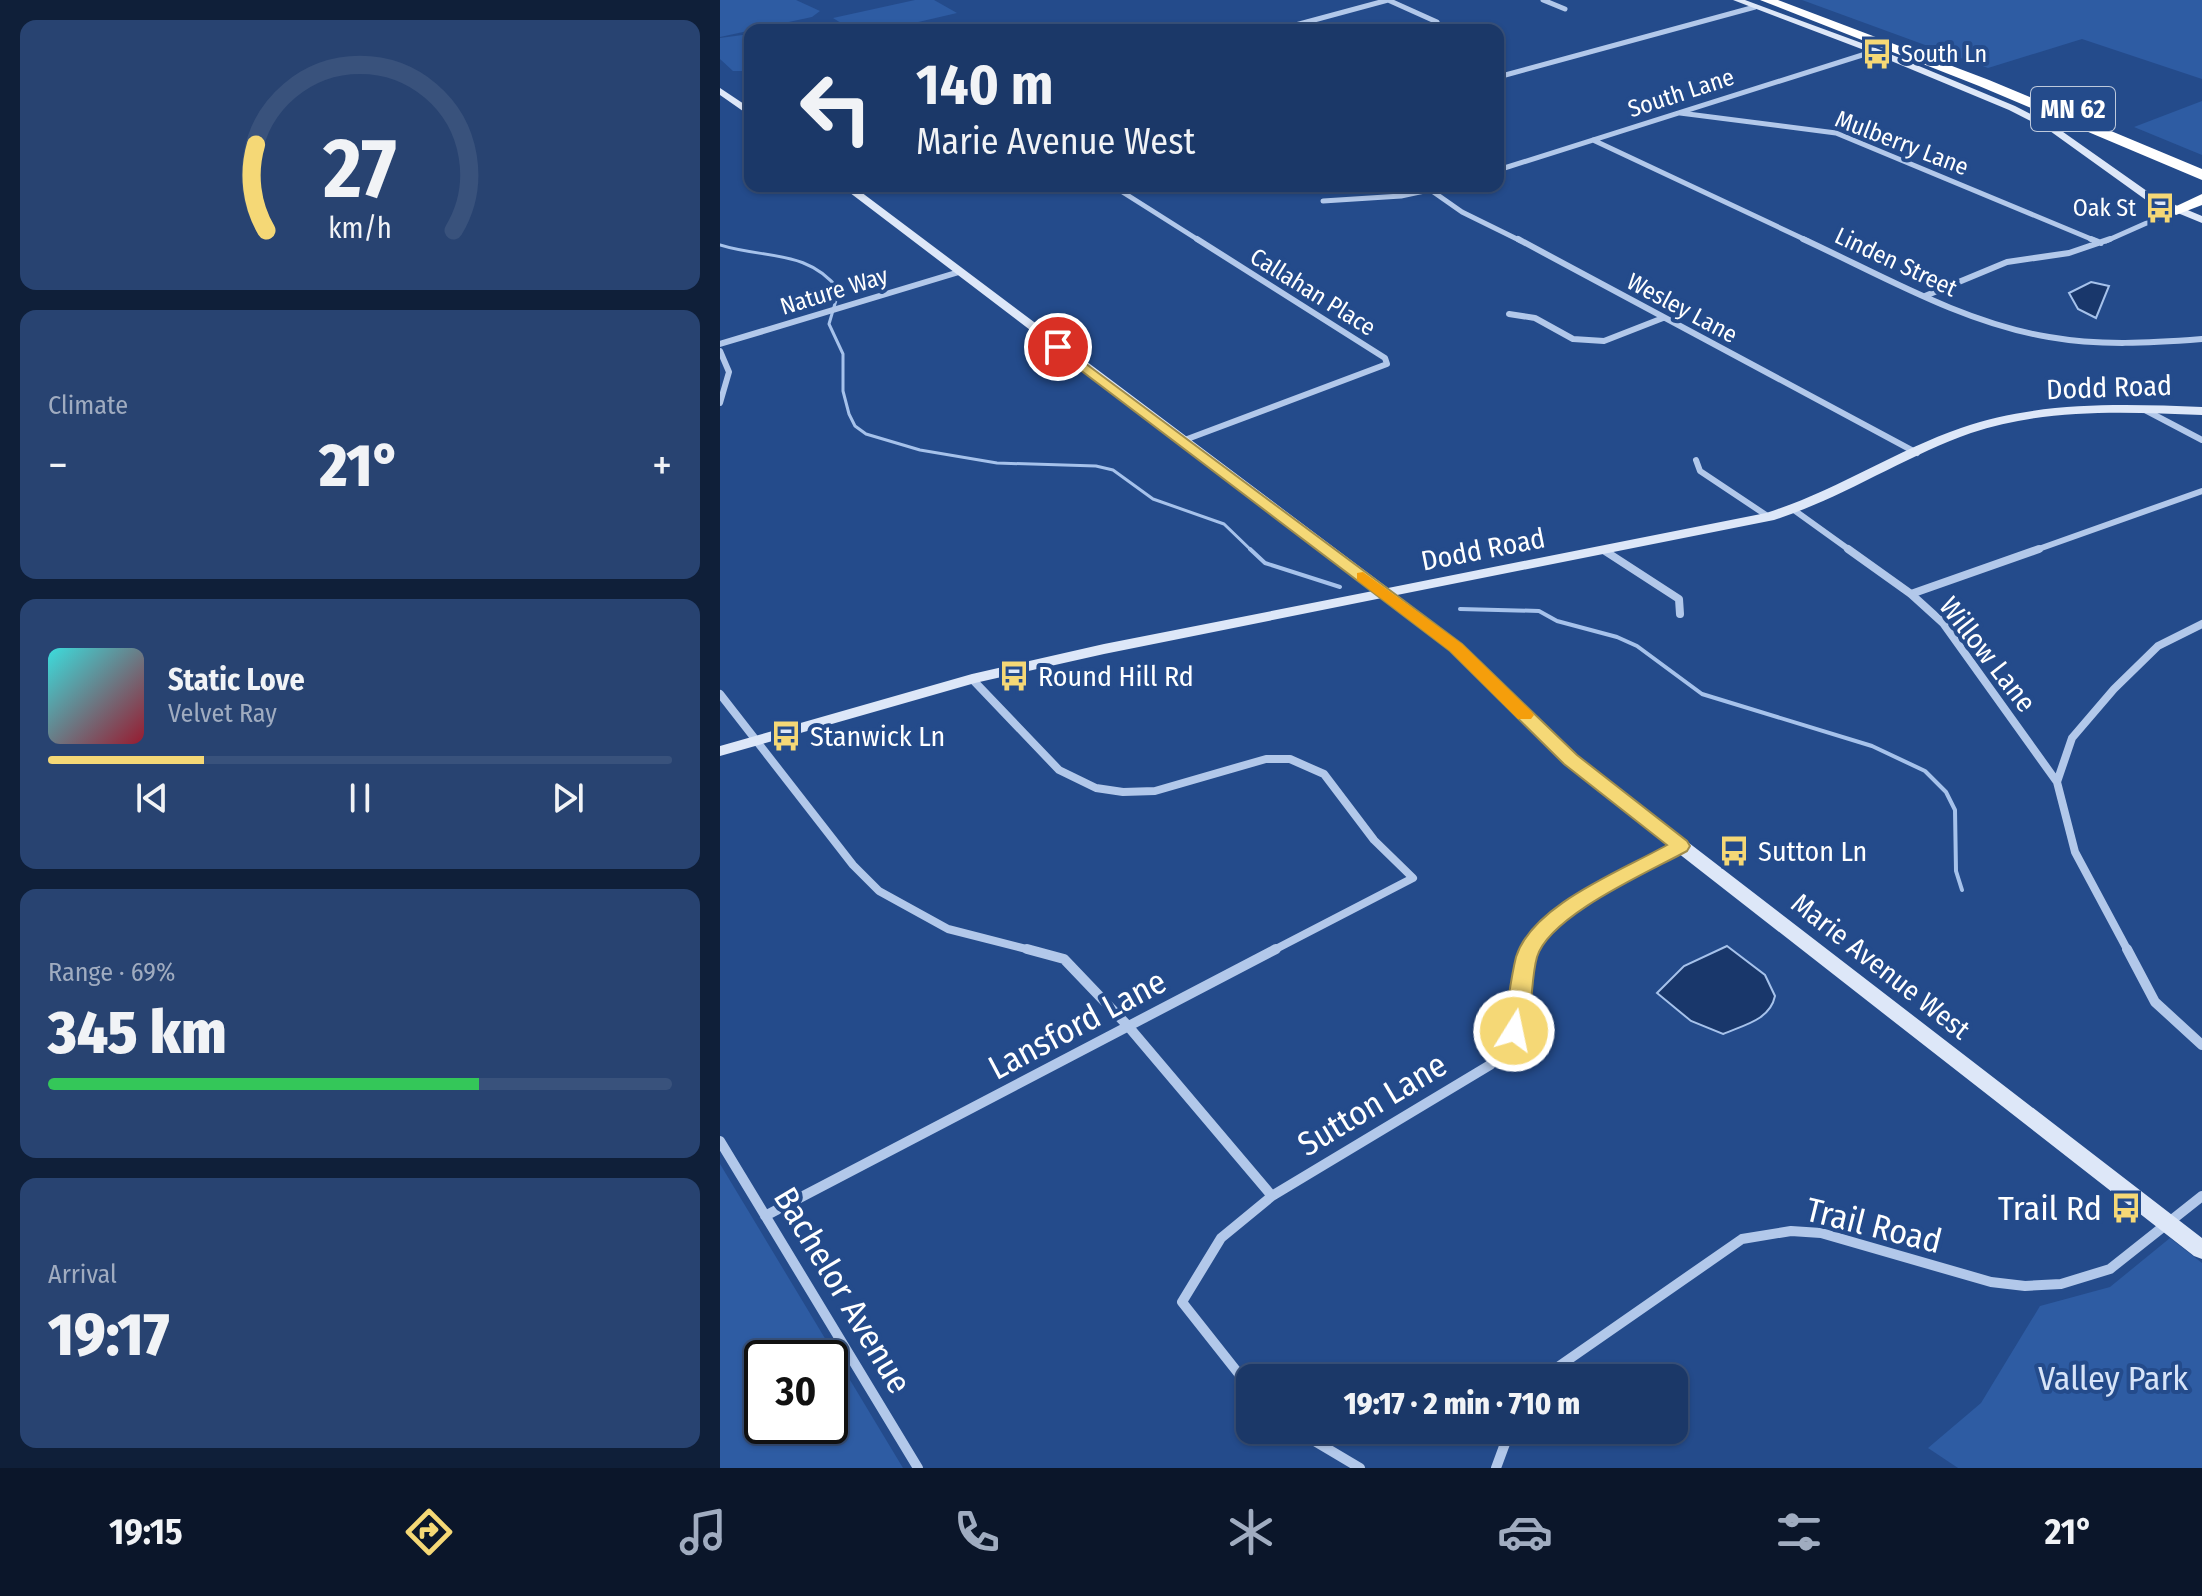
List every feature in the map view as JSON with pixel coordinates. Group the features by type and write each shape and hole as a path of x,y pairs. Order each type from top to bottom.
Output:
{"highway":[{"name":"MN 62","path":"1793,0 2005,80 2202,162"},
{"name":"MN 62","path":"1761,3 1895,48 2202,177"},
{"path":"1895,48 1985,80 2005,80"},
{"path":"2176,210 2202,199"}],"street":[{"path":"1299,24 1388,0 1438,24"},
{"path":"1543,0 1565,9"},
{"path":"1737,0 1761,3 2026,115 2053,129 2150,198 2202,220"},
{"path":"1504,75 1761,3"},
{"name":"South Lane","path":"1504,168 1875,51"},
{"path":"720,91 725,100 744,110"},
{"name":"Mulberry Lane","path":"1680,113 1836,133 2101,243"},
{"name":"Linden Street","path":"1593,140 1925,296 1991,322 2047,337 2125,345 2200,341"},
{"name":"Marie Avenue West","path":"854,192 1456,647 1570,760 2202,1250"},
{"name":"Callahan Place","path":"1122,192 1385,358 1387,364 1182,441"},
{"path":"1323,201 1421,192"},
{"name":"Wesley Lane","path":"1433,192 1462,212 1490,224 1918,453"},
{"path":"1925,296 2007,262 2069,253 2101,243 2176,210"},
{"name":"Nature Way","path":"720,344 959,272"},
{"path":"1509,314 1535,318 1573,339 1604,341 1663,318"},
{"path":"720,351 729,372 720,403"},
{"path":"2144,409 2202,440"},
{"name":"Dodd Road","path":"720,751 972,679 1104,649 1769,517 1839,493 1965,431 2020,417 2077,410 2202,411"},
{"path":"1696,460 1700,471 1769,517"},
{"path":"1911,594 2202,491"},
{"name":"Willow Lane","path":"1794,510 1911,594 1943,623 2057,782"},
{"path":"1605,551 1679,599 1680,614"},
{"path":"2202,624 2158,646 2114,689 2072,738 2057,782 2075,852 2155,1002 2202,1045"},
{"name":"Lansford Lane","path":"765,1216 1413,878 1374,840 1324,774 1290,759 1266,759 1155,791 1123,792 1096,788 1059,770 972,679"},
{"path":"720,694 754,742 853,865 879,891 948,929 1064,959 1128,1026 1272,1196"},
{"name":"Sutton Lane","path":"1236,1370 1182,1302 1221,1238 1272,1196 1490,1065 1514,1031 1527,956 1542,928 1564,911 1681,846"},
{"name":"Bachelor Avenue","path":"720,1141 918,1468"},
{"name":"Trail Road","path":"1562,1364 1742,1239 1780,1231 1820,1233 1977,1282 2038,1287 2103,1274 2202,1196"},
{"path":"1320,1444 1360,1468"},
{"path":"1496,1468 1505,1444"}],"green space":[{"path":"720,0 796,0 820,11 812,17 780,24 744,24 744,32 720,37"},
{"path":"915,0 934,0 957,13 910,24 842,24 833,18"},
{"path":"1802,0 2202,0 2202,79 2082,39 1988,68"},
{"path":"744,35 744,71 733,71 720,59 720,38"},
{"path":"2202,101 2202,155 2134,127"},
{"path":"720,1164 826,1340 744,1340 744,1444 848,1444 848,1377 903,1468 720,1468"},
{"name":"Valley Park","path":"2170,1238 2202,1263 2202,1468 1958,1468 1928,1448 1981,1403 2040,1306 2110,1287"}],"shaded area":[{"path":"2091,282 2109,286 2096,318 2078,309 2069,293"},
{"path":"1727,946 1765,975 1775,996 1762,1016 1723,1034 1691,1021 1657,993 1684,966"}],"waterway":[{"path":"720,245 799,261 827,277 839,290 829,324 843,354 843,391 849,414 855,426 866,434 920,450 997,463 1096,466 1113,470 1153,499 1224,524 1252,551"},
{"path":"1250,549 1265,563 1340,587"},
{"path":"1460,609 1539,611 1557,621 1617,637 1637,646 1702,694 1872,746 1925,771 1946,792 1955,810 1956,871 1962,890"}],"slow traffic":[{"path":"1363,577 1456,647 1525,715"}],"place":[{"name":"South Ln","path":"1877,54"},
{"name":"Oak St","path":"2160,208"},
{"name":"Round Hill Rd","path":"1014,676"},
{"name":"Stanwick Ln","path":"786,736"},
{"name":"Sutton Ln","path":"1734,851"},
{"name":"Trail Rd","path":"2126,1208"}],"route":[{"path":"1058,347 1456,647 1570,760 1681,846 1564,911 1542,928 1527,956 1514,1031"}]}
